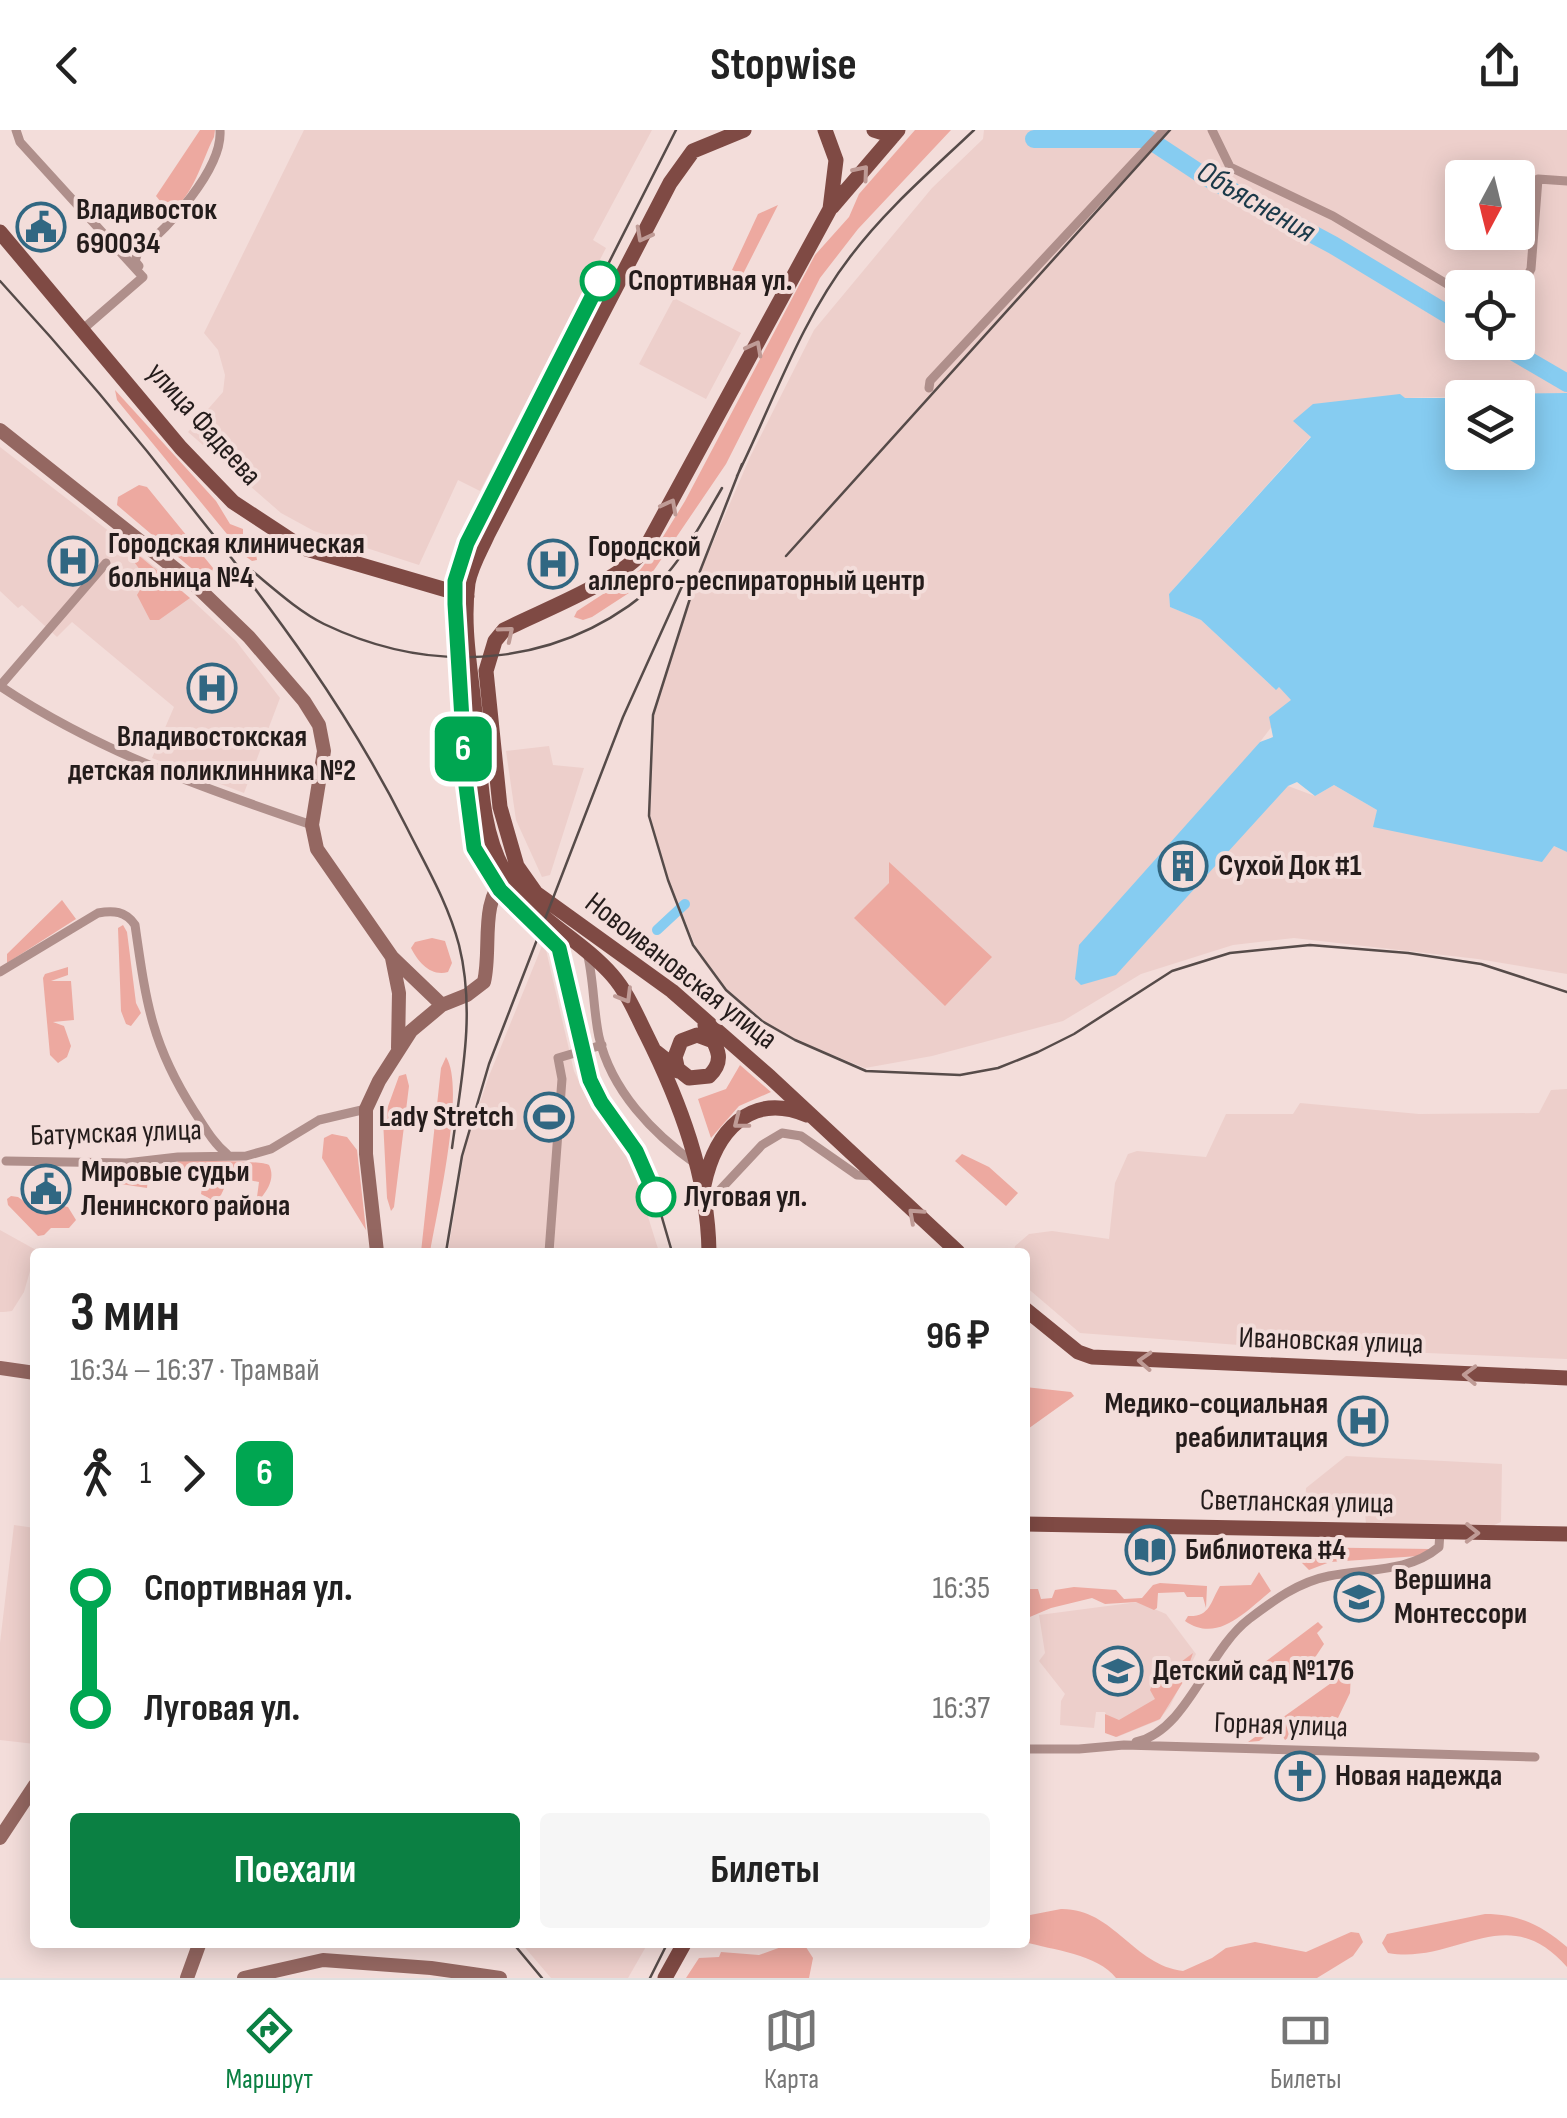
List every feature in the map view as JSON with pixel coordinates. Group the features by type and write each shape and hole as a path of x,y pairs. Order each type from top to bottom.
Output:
{"main road":[{"path":"708,1248 697,1164 678,1106 624,992 586,949 531,909 506,876 493,848 468,646 467,596 470,574 496,518 670,184 693,152 720,130"},
{"path":"693,152 744,130"},
{"path":"825,130 836,160 830,209"},
{"path":"874,130 895,133"},
{"path":"830,209 895,133"},
{"name":"Новоивановская улица","path":"830,209 645,549 630,564 504,630 495,641 486,671 500,807 518,866 536,893 701,1016 954,1248"},
{"name":"улица Фадеева","path":"0,232 211,482 260,522 316,552 467,596"},
{"path":"0,430 193,583 249,637 304,701 319,725 324,751 312,824 317,848 392,957 442,1005"},
{"path":"377,1248 366,1154 366,1110 398,1048 412,1031 442,1005 467,995 484,982 491,899 506,876"},
{"path":"392,957 399,993 398,1048"},
{"path":"654,1050 694,1079 713,1073 720,1060 701,1016"},
{"path":"678,1106 675,1058 681,1042 697,1035 739,1051"},
{"path":"704,1199 714,1151 728,1131 749,1113 782,1108 815,1119"},
{"name":"Ивановская улица","path":"1030,1313 1078,1352 1092,1357 1567,1378"},
{"path":"0,1368 30,1371"},
{"name":"Светланская улица","path":"1030,1524 1567,1534"},
{"path":"0,1838 30,1793"},
{"path":"187,1978 198,1948"},
{"path":"665,1978 682,1948"},
{"path":"244,1978 296,1971 323,1960 500,1978"}],"street":[{"path":"16,130 20,142 142,277"},
{"path":"83,329 146,274 135,261 138,252 181,209 212,165 220,130"},
{"path":"929,388 930,381 1164,130"},
{"path":"1212,130 1230,167 1332,216 1445,283"},
{"path":"1530,270 1538,179 1567,181"},
{"path":"106,563 0,686 74,732 130,760 312,824"},
{"path":"0,972 98,913 112,910 131,919 147,1010 159,1048 210,1137 228,1154"},
{"path":"586,949 602,1045 617,1078 644,1119 697,1164"},
{"path":"549,1248 562,1079 558,1058 602,1045"},
{"name":"Батумская улица","path":"6,1161 126,1163 228,1154 246,1156 271,1149 319,1120 366,1110"},
{"path":"704,1199 762,1145 782,1133 802,1136 857,1174 874,1176"},
{"path":"1124,1745 1160,1732 1191,1694 1226,1639 1276,1599 1328,1576 1410,1564 1439,1547 1440,1532"},
{"name":"Горная улица","path":"1030,1748 1124,1745 1534,1758"}],"shaded area":[{"path":"200,130 215,130 214,137 191,188 169,212 156,196"},
{"path":"304,130 652,130 593,240 606,248 480,491 458,480 419,565 314,531 281,513 188,432 223,392 225,375 218,350 204,333"},
{"path":"915,130 951,130 858,229 820,278 726,464 654,570 635,589 592,617 574,617 577,611 640,570 653,553 685,501 815,255 849,217 859,194"},
{"path":"984,130 1567,130 1567,393 1535,394 1535,380 1445,380 1445,397 1404,398 1311,436 1169,594 1170,607 1201,620 1292,700 1253,751 1288,786 1315,796 1334,785 1377,810 1374,827 1554,846 1567,852 1567,974 1478,959 1294,938 1233,945 1141,974 1063,1021 932,1056 865,1068 795,1040 762,1021 725,990 701,959 668,880 649,816 653,715 693,589 750,457 814,330 932,188 983,139"},
{"path":"778,205 743,274 732,270 758,214"},
{"path":"674,298 741,333 706,399 639,364"},
{"path":"115,390 216,501 230,524 243,529 243,541 257,560 245,556 117,400"},
{"path":"0,447 163,573 236,641 280,698 244,793 152,758 174,707 72,622 57,637 0,591"},
{"path":"139,485 147,487 213,568 210,579 204,579 117,505 118,497"},
{"path":"131,549 190,598 159,620 150,620 137,595 143,578 127,554"},
{"path":"549,746 553,765 584,768 550,875 542,877 516,820 506,751"},
{"path":"889,862 992,957 945,1006 854,918 889,883"},
{"path":"62,900 76,919 7,963 7,954"},
{"path":"123,925 141,1013 131,1026 126,1024 121,1011 118,928"},
{"path":"432,938 445,941 452,963 448,972 426,967 411,948 415,942"},
{"path":"544,941 574,1071 591,1107 631,1162 658,1248 449,1248 465,1147 489,1076"},
{"path":"68,967 68,975 51,981 71,981 74,1020 53,1022 64,1026 71,1046 67,1057 58,1063 50,1055 43,978"},
{"path":"446,1057 451,1072 452,1121 431,1248 421,1248 441,1068"},
{"path":"740,1065 771,1092 739,1106 711,1138 698,1099 726,1089"},
{"path":"406,1074 409,1086 391,1211 383,1120 399,1076"},
{"path":"1567,1089 1567,1359 1239,1345 1080,1333 1030,1290 1030,1248 1015,1248 1029,1234 1052,1231 1109,1239 1115,1183 1128,1154 1137,1151 1206,1157 1226,1114 1293,1114 1300,1103 1419,1114 1539,1113 1551,1090"},
{"path":"332,1134 347,1137 357,1150 366,1230 322,1158 324,1138"},
{"path":"962,1154 989,1167 1018,1193 1006,1206 955,1161"},
{"path":"178,1161 263,1163 269,1165 271,1178 261,1198 257,1197 259,1182 230,1176 214,1201 201,1194 204,1174 175,1167"},
{"path":"147,1165 147,1188 94,1180 89,1175 90,1166"},
{"path":"11,1196 38,1211 58,1205 68,1207 76,1220 69,1228 51,1228 38,1236 8,1205"},
{"path":"0,1230 32,1248 24,1292 12,1311 0,1312"},
{"path":"1030,1388 1071,1392 1074,1396 1030,1427"},
{"path":"1346,1456 1502,1464 1501,1522 1492,1526 1366,1524 1365,1512 1305,1509 1306,1488"},
{"path":"14,1525 30,1527 30,1743 0,1740 0,1643"},
{"path":"1293,1548 1430,1549 1419,1556 1330,1562 1309,1570 1293,1554"},
{"path":"1259,1572 1271,1591 1242,1615 1209,1629 1185,1621 1188,1616 1205,1611 1220,1586 1251,1585"},
{"path":"1153,1585 1207,1586 1206,1608 1203,1597 1187,1597 1184,1592 1158,1593 1154,1610 1136,1602 1105,1604 1092,1598 1030,1617 1030,1589 1038,1589 1041,1599 1052,1598 1055,1590 1074,1587 1116,1590 1124,1599 1142,1598"},
{"name":"Детский сад №176","path":"1138,1602 1166,1614 1196,1654 1170,1706 1159,1720 1117,1737 1105,1712 1096,1712 1094,1728 1060,1725 1065,1694 1039,1661 1045,1653 1039,1615"},
{"path":"1318,1622 1323,1627 1317,1633 1324,1644 1316,1656 1281,1685 1260,1674 1257,1668"},
{"path":"1193,1653 1183,1682 1160,1719 1116,1737 1105,1733 1105,1714 1119,1720 1155,1699 1150,1690 1153,1683"},
{"path":"1348,1671 1350,1693 1338,1718 1332,1716 1306,1733 1295,1717 1291,1720 1299,1730 1285,1740 1278,1728 1259,1741 1248,1742"},
{"path":"1061,1909 1079,1911 1095,1917 1150,1959 1183,1971 1226,1948 1255,1942 1306,1952 1351,1932 1359,1933 1363,1942 1353,1956 1317,1978 1116,1978 1086,1958 1030,1943 1030,1915"},
{"path":"1485,1914 1529,1922 1548,1933 1567,1947 1567,1967 1545,1947 1523,1937 1502,1935 1413,1954 1388,1953 1382,1943 1387,1934"},
{"path":"525,1948 645,1948 628,1978 551,1978"},
{"path":"778,1948 807,1948 813,1958 809,1978 686,1978 699,1958 719,1957 721,1952 759,1955"}],"water":[{"path":"1535,393 1567,393 1567,852 1554,846 1542,862 1373,827 1377,810 1334,785 1315,796 1297,782 1288,786 1116,975 1081,985 1075,979 1079,945 1260,742 1273,737 1269,717 1291,700 1201,620 1170,607 1169,594 1311,437 1293,421 1313,404 1400,394 1405,398 1445,398 1445,470 1535,470"}],"waterway":[{"name":"Объяснения","path":"1034,139 1148,139 1204,176 1333,245 1445,313"},
{"name":"Объяснения","path":"1528,360 1567,383"},
{"path":"657,930 685,904"}],"tram line":[{"path":"671,1248 637,1151 590,1080 559,949 500,890 474,848 464,762 455,594 457,572 467,543 676,130"},
{"name":"6","path":"600,281 467,543 457,572 455,604 464,762 474,848 500,890 556,942 590,1080 636,1151 656,1197"},
{"path":"650,1978 665,1948"}],"railway":[{"path":"737,476 802,336 832,282 878,223 974,130"},
{"path":"786,556 1170,130"},
{"path":"0,281 125,424 255,588 310,664 385,785 449,914 464,970 467,1021 452,1148"},
{"path":"742,464 693,589 653,715 649,816 693,945 726,990 762,1021 866,1071 960,1075 998,1068 1038,1052 1074,1034 1172,971 1230,953 1310,945 1408,953 1481,964 1567,992"},
{"path":"251,570 314,619 368,641 412,653 501,655 545,646 587,630 627,607 671,569 722,488"},
{"path":"447,1248 462,1156 489,1064 623,717 683,584"},
{"path":"517,1948 542,1978"}],"place":[{"name":"Владивосток 690034","path":"41,227"},
{"name":"Спортивная ул.","path":"600,281"},
{"name":"Городская клиническая больница №4","path":"73,561"},
{"name":"Городской аллерго-респираторный центр","path":"553,564"},
{"name":"Владивостокская детская поликлинника №2","path":"212,688"},
{"name":"Сухой Док #1","path":"1183,866"},
{"name":"Lady Stretch","path":"549,1117"},
{"name":"Мировые судьи Ленинского района","path":"46,1189"},
{"name":"Луговая ул.","path":"656,1197"},
{"name":"Медико-социальная реабилитация","path":"1363,1421"},
{"name":"Библиотека #4","path":"1150,1550"},
{"name":"Вершина Монтессори","path":"1359,1597"},
{"name":"Детский сад №176","path":"1118,1671"},
{"name":"Новая надежда","path":"1300,1776"}]}
